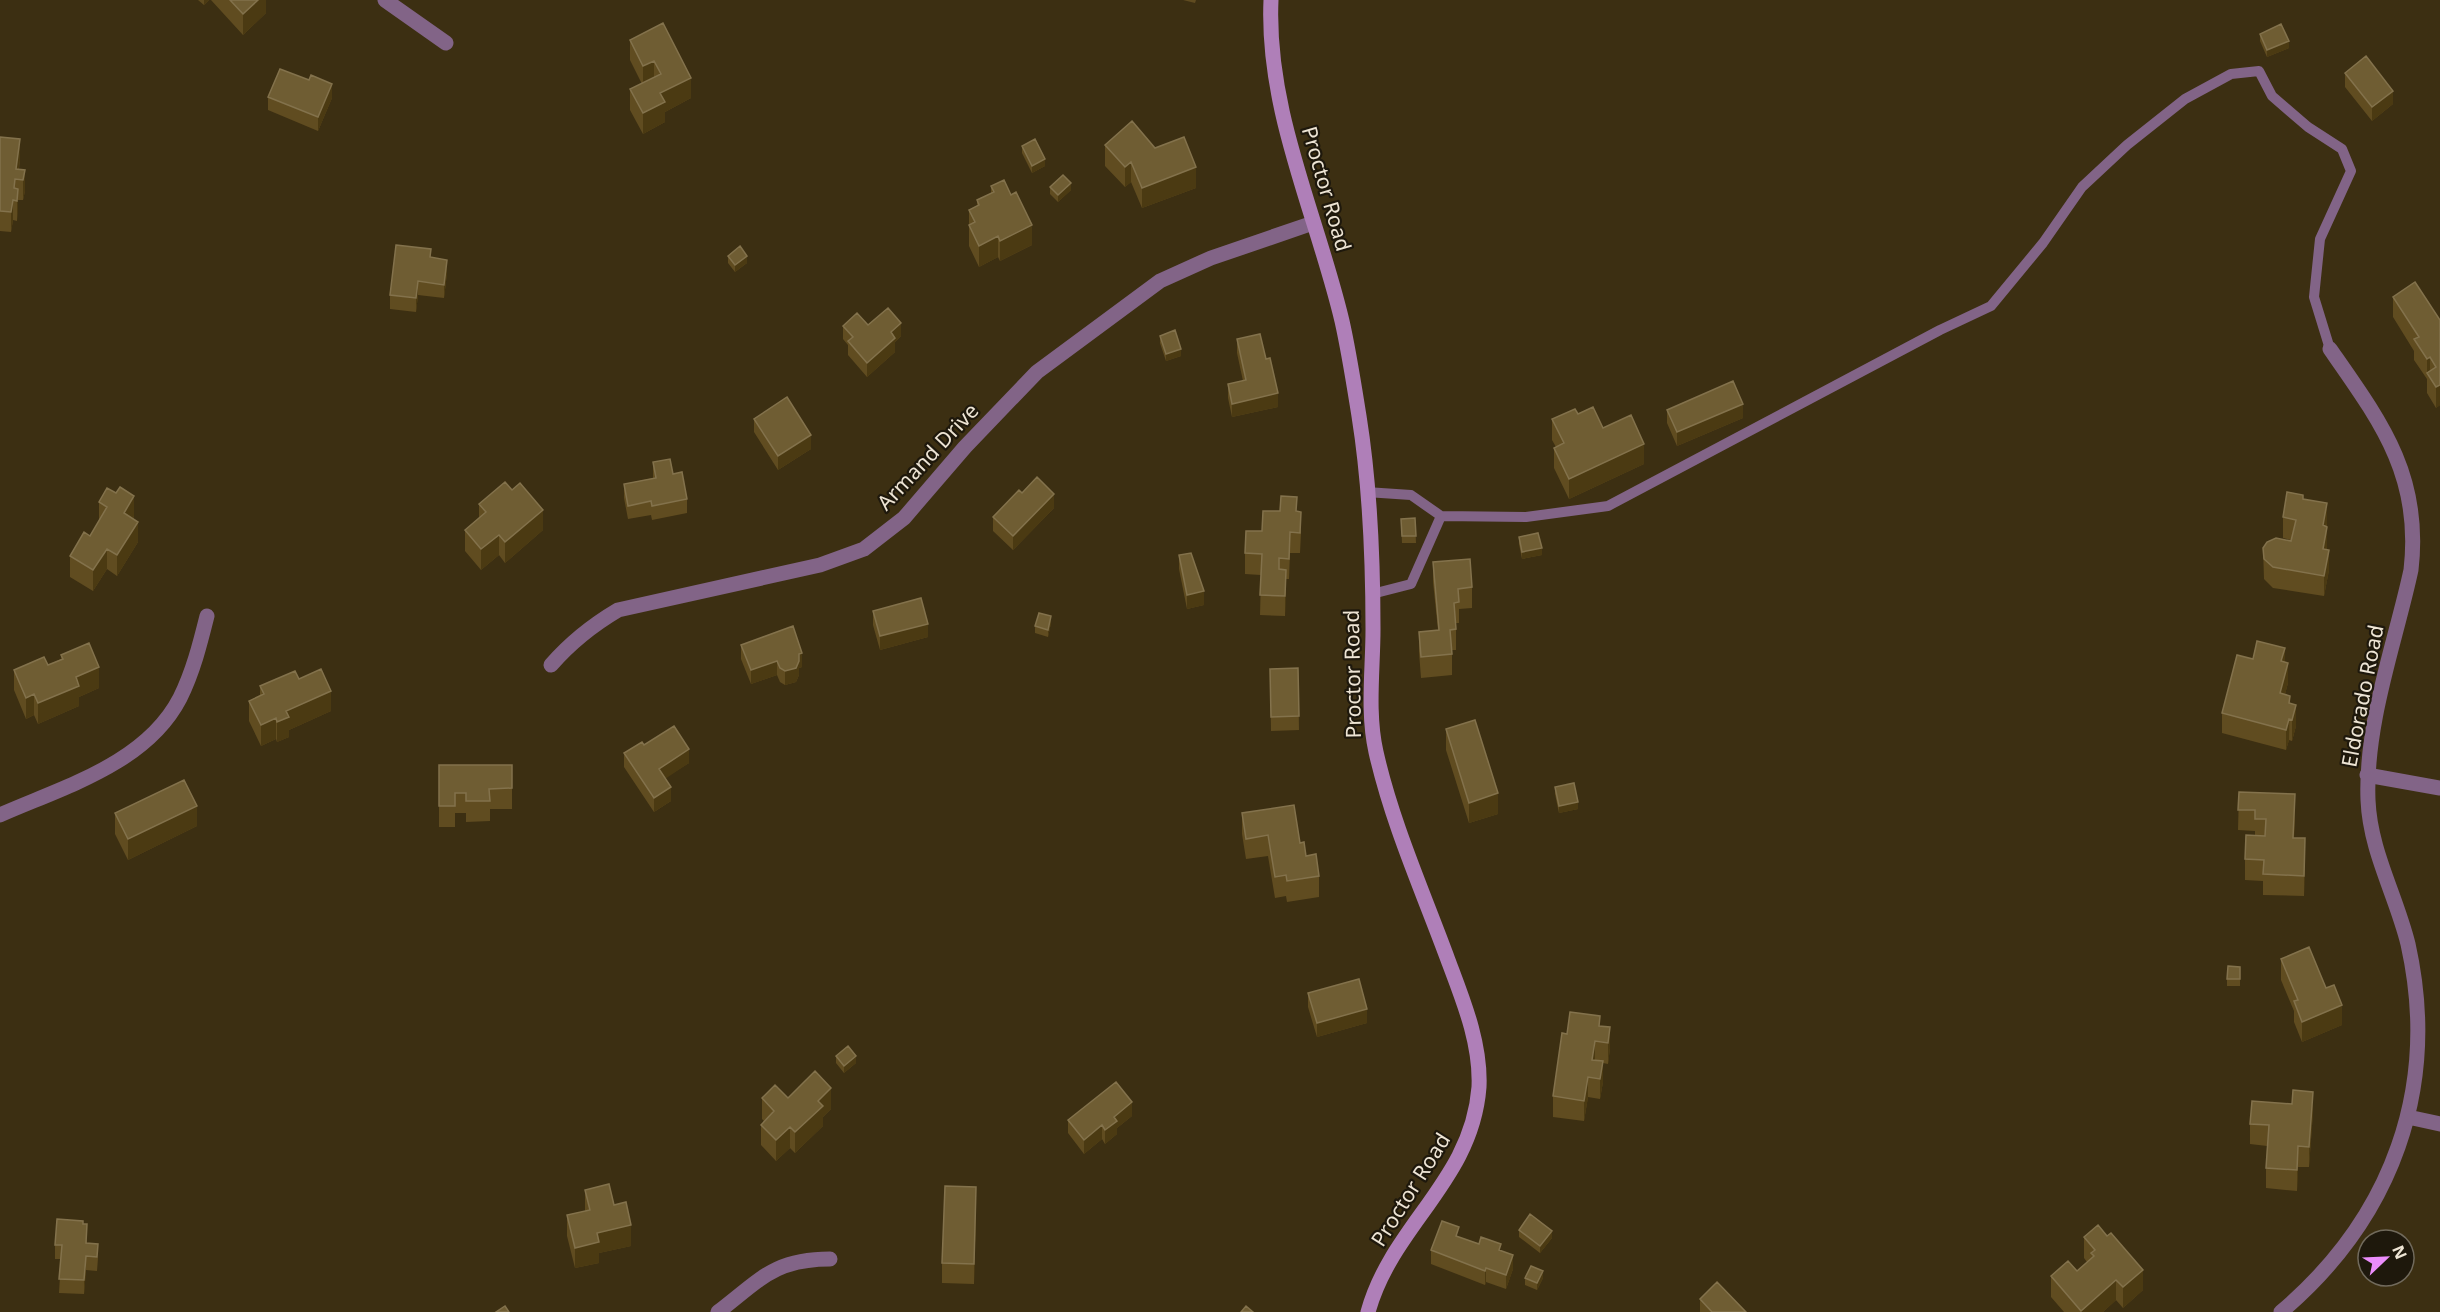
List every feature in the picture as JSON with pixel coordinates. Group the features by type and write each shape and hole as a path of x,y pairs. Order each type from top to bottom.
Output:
{"main road":[{"name":"Proctor Road","path":"1271,0 1270,26 1279,93 1313,223 1342,321 1359,420 1372,594 1371,706 1376,750 1387,793 1464,1002 1476,1044 1479,1085 1473,1126 1467,1143 1459,1161 1397,1247 1368,1312"}],"street":[{"path":"385,0 446,43"},
{"name":"Armand Drive","path":"551,665 569,644 591,626 618,610 820,565 864,549 904,518 965,447 1036,372 1151,288 1211,258 1313,223"},
{"name":"Eldorado Road","path":"2281,1312 2324,1273 2359,1229 2387,1177 2408,1117 2417,1049 2415,978 2401,921 2375,849 2370,827 2367,775 2376,723 2411,570 2414,547 2412,517 2397,456 2368,405 2330,349"},
{"path":"0,815 100,771 155,732 179,700 191,674 207,615"},
{"path":"2367,775 2440,788"},
{"path":"2408,1117 2440,1124"},
{"path":"718,1312 776,1269 792,1262 830,1259"}],"lane":[{"path":"1366,492 1411,495 1441,516 1526,517 1608,506 1929,335 1991,306 2043,243 2082,187 2127,145 2185,99 2231,74 2259,71 2272,96 2308,127 2342,149 2350,171 2320,239 2314,297 2330,349"},
{"path":"1372,594 1411,584 1441,516"}],"building":[{"path":"230,0 258,0 243,14"},
{"path":"663,23 691,78 660,93 665,102 643,113 630,89 661,74 654,61 643,66 630,40"},
{"path":"2281,24 2289,41 2267,50 2260,34"},
{"path":"2366,56 2393,91 2372,107 2345,73"},
{"path":"280,69 309,80 311,75 332,84 318,117 268,97"},
{"path":"1132,121 1155,148 1184,137 1196,167 1142,188 1131,162 1125,167 1105,145"},
{"path":"0,137 20,139 16,169 25,170 23,180 15,179 14,188 18,189 17,201 13,200 11,212 0,211"},
{"path":"1035,139 1045,159 1032,166 1022,146"},
{"path":"1063,175 1071,183 1058,195 1050,187"},
{"path":"1004,180 1011,195 1016,192 1032,225 1000,241 998,236 979,246 969,225 975,222 969,210 979,205 977,200 994,192 991,186"},
{"path":"396,245 431,249 430,257 447,260 444,285 418,281 416,298 390,295"},
{"path":"740,246 747,256 735,265 728,256"},
{"path":"2415,282 2440,320 2440,385 2436,387 2427,373 2436,367 2430,357 2427,359 2414,339 2419,337 2393,297"},
{"path":"888,308 901,323 891,332 895,338 867,363 848,341 853,337 843,326 857,313 868,325"},
{"path":"1175,330 1181,349 1166,354 1160,336"},
{"path":"1260,334 1266,359 1270,358 1278,393 1232,404 1228,384 1246,380 1237,339"},
{"path":"1733,381 1743,404 1677,432 1667,410"},
{"path":"787,397 811,435 778,456 754,419"},
{"path":"1593,407 1603,428 1631,415 1644,444 1569,479 1554,448 1564,443 1552,419 1575,409 1578,414"},
{"path":"670,459 673,474 682,472 687,499 652,506 651,501 628,506 624,484 656,478 653,462"},
{"path":"1037,477 1054,494 1013,536 993,517 1019,490 1022,493"},
{"path":"505,482 512,490 520,483 543,510 505,542 499,535 481,549 465,530 486,512 479,504"},
{"path":"120,487 134,496 124,513 138,522 117,555 107,549 93,570 70,556 84,532 90,536 107,507 99,502 107,488 116,493"},
{"path":"2287,492 2303,495 2303,499 2327,503 2323,525 2327,527 2323,549 2329,550 2324,576 2273,567 2264,559 2263,548 2267,542 2276,538 2291,541 2296,520 2283,517"},
{"path":"1281,496 1297,497 1296,511 1301,512 1300,533 1290,532 1289,559 1279,558 1279,569 1286,570 1285,596 1260,595 1262,554 1245,553 1246,531 1262,531 1263,511 1280,511"},
{"path":"1415,518 1416,536 1402,536 1401,519"},
{"path":"1538,533 1542,548 1522,552 1519,537"},
{"path":"1191,553 1204,591 1187,595 1179,555"},
{"path":"1470,559 1472,587 1458,589 1459,602 1454,603 1456,629 1450,630 1452,654 1421,657 1419,632 1439,630 1433,562"},
{"path":"921,598 928,624 880,636 873,611"},
{"path":"1039,613 1051,616 1048,630 1035,626"},
{"path":"793,626 802,653 799,654 796,668 785,671 780,668 777,661 751,670 741,645"},
{"path":"2257,641 2285,648 2281,661 2288,663 2280,693 2290,696 2289,703 2296,705 2292,720 2289,719 2286,730 2222,713 2237,655 2253,659"},
{"path":"89,643 99,667 76,677 79,686 38,703 34,694 26,698 14,670 44,657 48,665 63,659 61,655"},
{"path":"1298,668 1299,716 1271,717 1270,669"},
{"path":"321,669 331,691 286,711 289,717 277,722 276,718 261,725 249,701 264,694 260,686 295,671 299,679"},
{"path":"1475,720 1498,793 1469,803 1446,729"},
{"path":"674,726 689,749 659,769 671,787 654,798 624,753 642,742 644,745"},
{"path":"439,765 512,765 512,788 489,789 490,801 466,801 466,793 455,793 455,806 439,806"},
{"path":"184,780 197,806 128,839 115,813"},
{"path":"1574,783 1578,802 1559,806 1555,787"},
{"path":"2239,792 2295,794 2293,838 2305,838 2304,876 2263,874 2264,860 2245,859 2246,835 2265,836 2266,819 2255,819 2255,810 2238,810"},
{"path":"1294,805 1300,843 1304,842 1306,856 1316,854 1319,876 1287,881 1286,875 1275,877 1268,835 1246,839 1242,813"},
{"path":"2309,947 2326,988 2334,985 2342,1005 2302,1022 2294,1001 2298,1000 2281,959"},
{"path":"2228,966 2240,967 2240,979 2227,979"},
{"path":"1359,979 1367,1009 1317,1023 1308,993"},
{"path":"1570,1012 1600,1016 1599,1026 1610,1027 1608,1043 1595,1041 1592,1060 1603,1061 1600,1079 1588,1077 1584,1101 1553,1096 1562,1033 1567,1034"},
{"path":"848,1046 856,1056 844,1066 836,1056"},
{"path":"815,1071 831,1088 818,1101 823,1106 795,1132 790,1127 776,1140 761,1125 774,1111 762,1098 775,1085 788,1098"},
{"path":"1116,1082 1132,1102 1114,1117 1117,1121 1105,1130 1102,1125 1084,1140 1068,1120"},
{"path":"2293,1090 2313,1092 2309,1147 2298,1146 2297,1170 2266,1168 2269,1125 2250,1124 2252,1101 2292,1104"},
{"path":"609,1184 614,1205 626,1202 631,1225 597,1233 599,1242 575,1248 567,1215 590,1210 585,1190"},
{"path":"945,1186 976,1187 974,1264 942,1263"},
{"path":"1530,1214 1552,1231 1540,1246 1519,1230"},
{"path":"57,1219 83,1221 83,1224 87,1224 86,1243 98,1244 97,1257 86,1256 84,1280 59,1279 62,1245 55,1245"},
{"path":"1442,1221 1459,1227 1456,1236 1479,1244 1481,1237 1501,1244 1499,1250 1513,1255 1506,1275 1486,1268 1485,1271 1431,1250"},
{"path":"2098,1225 2107,1236 2111,1233 2143,1270 2123,1287 2116,1280 2081,1311 2051,1276 2068,1261 2077,1271 2094,1256 2091,1253 2095,1250 2084,1237"},
{"path":"1531,1266 1543,1271 1537,1283 1525,1278"},
{"path":"1717,1282 1746,1312 1712,1312 1700,1299"},
{"path":"505,1306 509,1312 496,1312"},
{"path":"1246,1306 1253,1312 1241,1312"}]}
